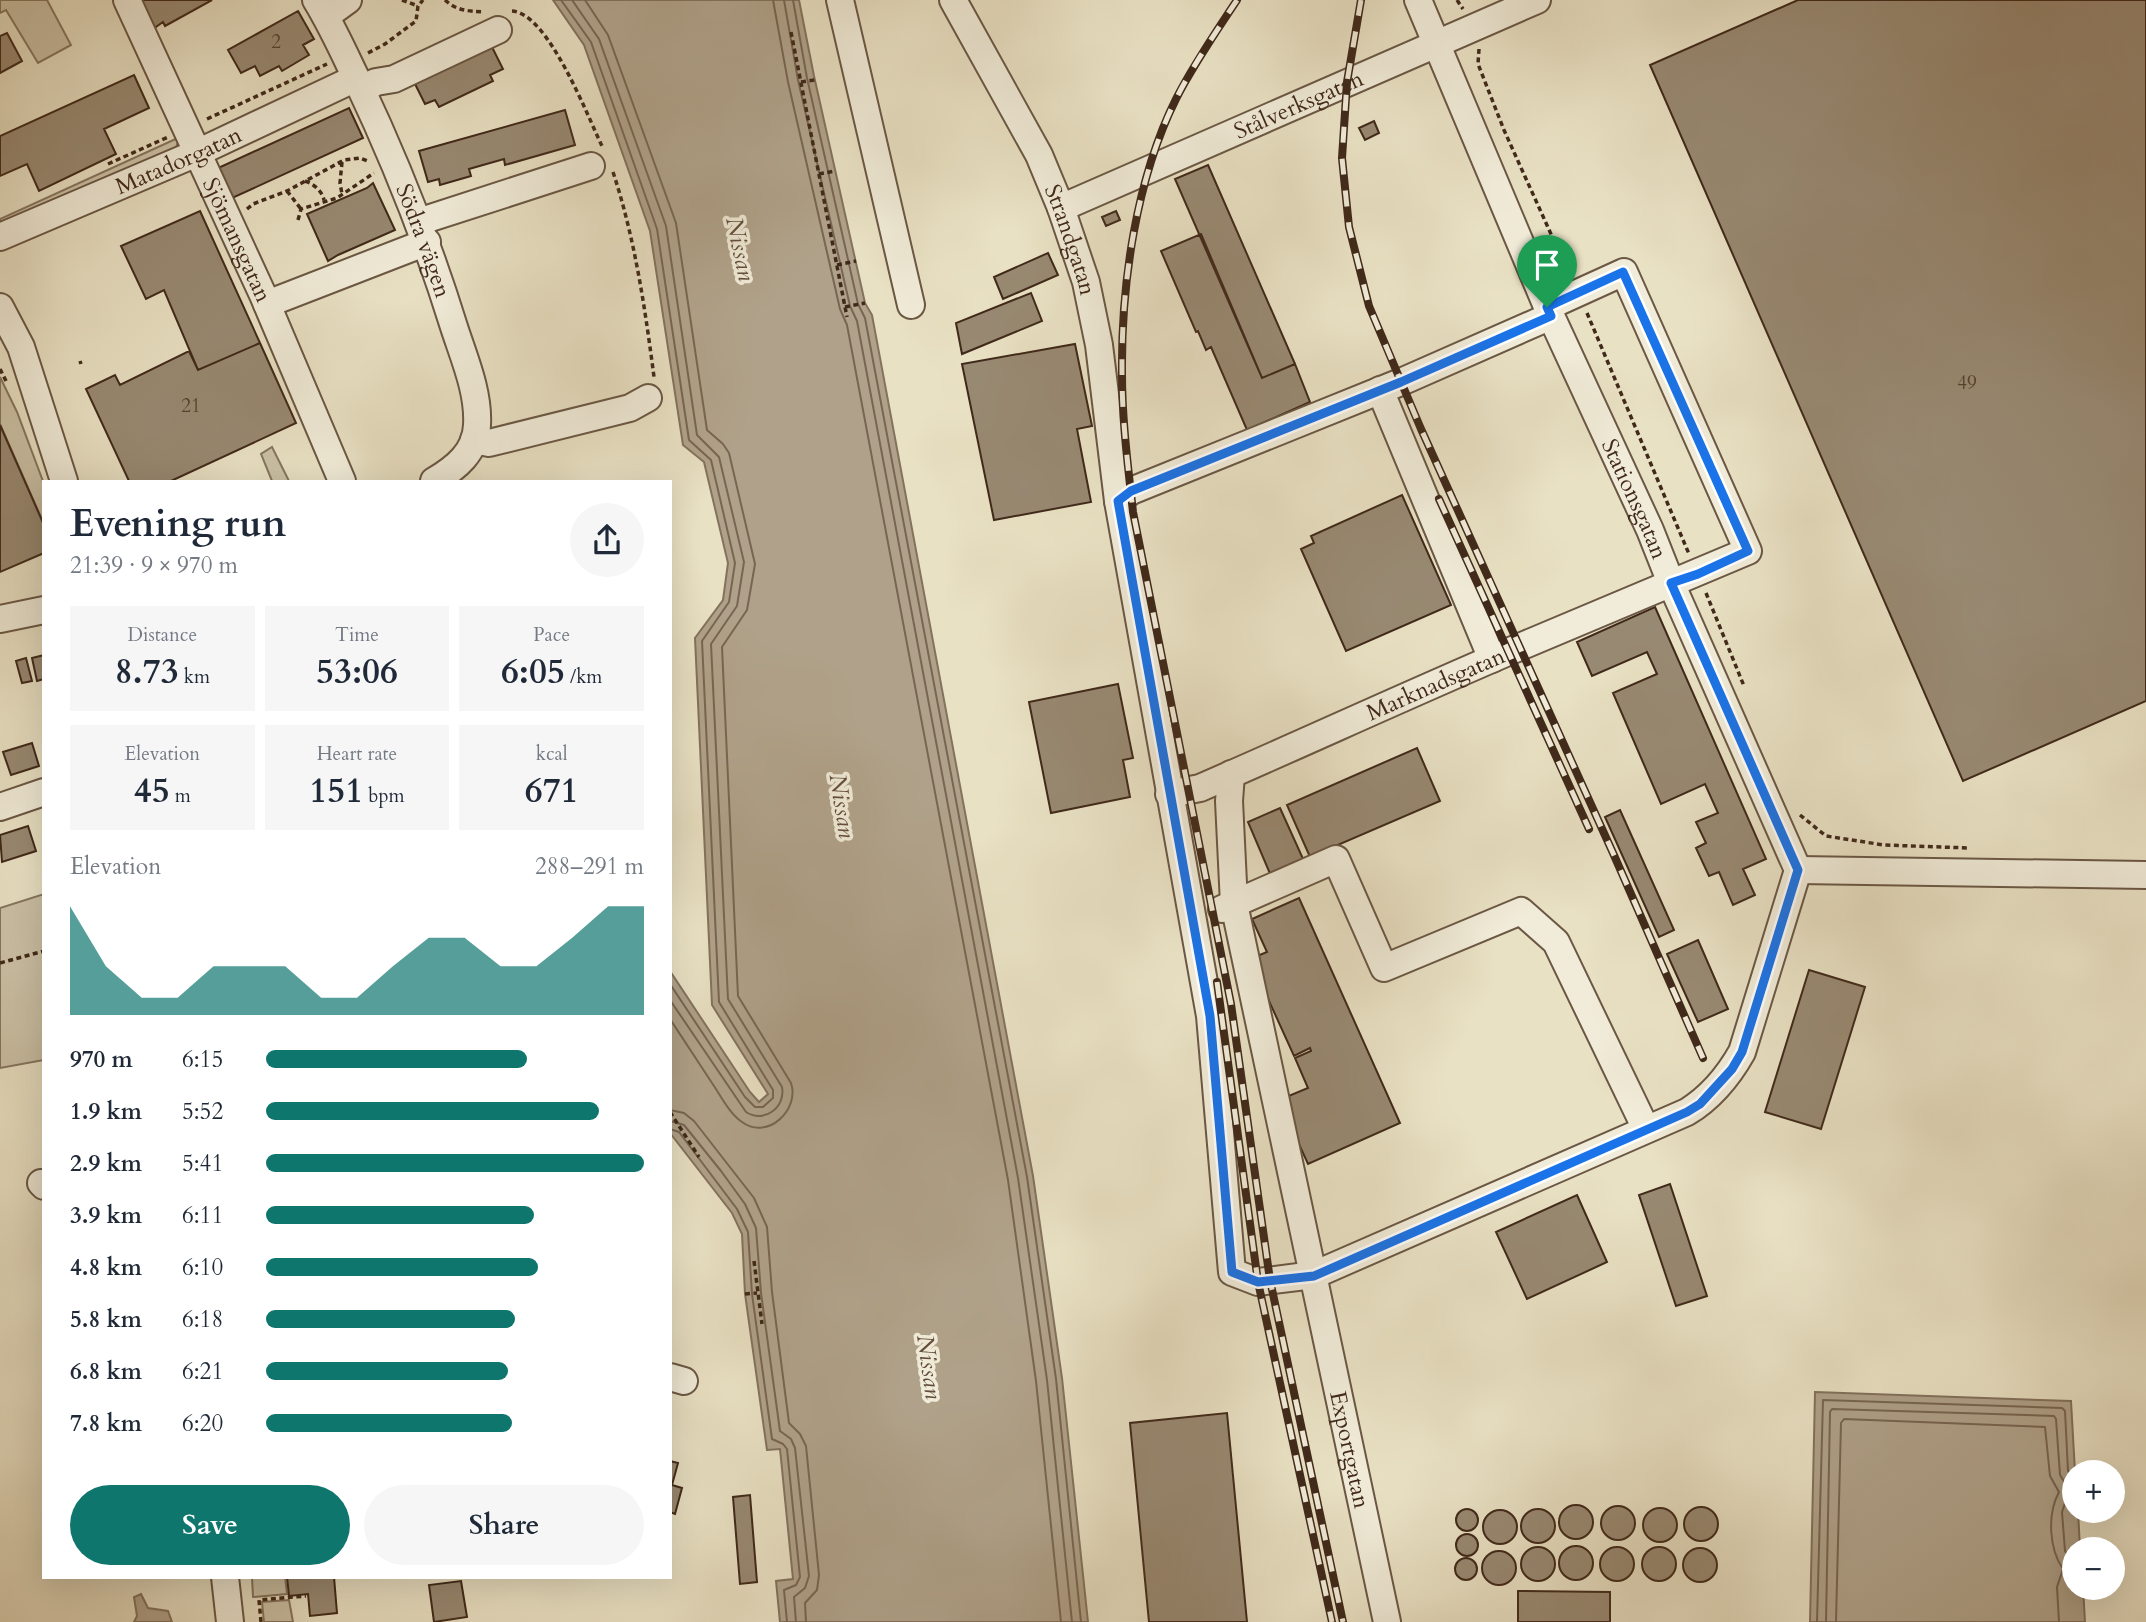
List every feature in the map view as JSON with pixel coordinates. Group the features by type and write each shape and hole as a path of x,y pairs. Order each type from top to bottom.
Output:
{"street":[{"name":"Sjömansgatan","path":"127,0 267,304 342,480"},
{"path":"321,8 348,0"},
{"path":"839,0 911,305"},
{"name":"Strandgatan","path":"953,0 1039,155 1061,208 1086,282 1099,345 1118,501 1210,1016 1232,1272 1258,1282 1314,1276"},
{"name":"Stationsgatan","path":"1418,0 1549,311 1650,530 1798,870"},
{"name":"Stålverksgatan","path":"1061,208 1537,0"},
{"name":"Södra vägen","path":"321,8 354,74 423,232 472,388 477,426 474,440"},
{"name":"Matadorgatan","path":"0,237 197,153 354,74 376,82 394,79 499,17"},
{"path":"267,304 423,232 602,162"},
{"name":"Marknadsgatan","path":"1169,794 1200,788 1492,659 1748,551 1623,272 1578,293"},
{"path":"1118,501 1131,491 1380,390 1549,311 1578,293"},
{"path":"0,307 21,347 64,480"},
{"path":"1380,390 1492,659"},
{"path":"435,480 467,455 474,440 489,443 630,408 648,398"},
{"path":"0,618 42,610"},
{"name":"Exportgatan","path":"1231,774 1228,906 1314,1276 1387,1622"},
{"path":"0,807 42,793"},
{"path":"1228,906 1336,859 1384,968 1521,911 1556,942 1646,1129"},
{"path":"1314,1276 1700,1104 1732,1069 1747,1036 1798,870 2146,875"},
{"path":"225,1579 230,1622"}],"path":[{"path":"402,0 418,6"},
{"path":"376,48 416,21 418,6 423,0"},
{"path":"445,0 452,7 466,11 499,17 520,12 526,15 544,34 561,61 628,223 645,309 655,386 648,398"},
{"path":"1465,0 1458,1 1479,46 1478,64 1504,130 1578,293 1745,690"},
{"path":"791,32 847,317"},
{"path":"205,120 354,74"},
{"path":"801,82 815,80"},
{"path":"230,225 253,204 287,191 342,161 360,158 371,163"},
{"path":"342,161 342,194"},
{"path":"301,209 342,194 381,167"},
{"path":"819,174 835,171"},
{"path":"305,181 312,183 324,200"},
{"path":"287,191 301,209"},
{"path":"298,220 301,209"},
{"path":"837,265 856,261"},
{"path":"845,307 865,303"},
{"path":"1792,807 1826,836 1884,845 1974,848"},
{"path":"0,963 42,952"},
{"path":"672,1115 699,1157"},
{"path":"754,1261 762,1324"},
{"path":"746,1294 758,1293"},
{"path":"261,1622 259,1600 306,1596"}],"shaded area":[{"path":"0,0 47,0 71,45 38,63 6,10 0,13"},
{"path":"180,137 175,150 0,230 0,219"},
{"path":"0,377 17,412 42,480 42,519 0,424"},
{"path":"272,447 288,480 272,480 261,454"},
{"path":"42,895 42,1060 0,1068 0,908"},
{"path":"252,1579 285,1579 287,1594 253,1597"},
{"path":"289,1600 293,1622 264,1622 262,1602"}],"water":[{"name":"Nissan","path":"553,0 799,0 865,303 872,315 1033,1176 1062,1378 1088,1622 780,1622 776,1581 793,1579 780,1449 767,1450 745,1294 742,1234 732,1213 672,1136 672,974 750,1092 759,1102 768,1094 712,1005 695,638 723,600 728,563 704,462 683,445 650,231 584,45"},
{"path":"1815,1392 2071,1401 2074,1460 2062,1460 2062,1523 2079,1523 2079,1537 2062,1537 2062,1600 2084,1600 2085,1622 1810,1622"},
{"path":"141,1594 148,1608 168,1611 172,1622 134,1622 137,1616 134,1597"}],"building":[{"path":"136,0 212,0 165,26 163,22 153,29"},
{"path":"1798,0 2146,0 2146,701 1963,781 1650,65"},
{"path":"298,11 314,39 303,45 309,55 282,71 279,66 260,76 255,66 241,73 228,50"},
{"path":"7,33 22,61 0,73 0,36"},
{"path":"489,41 503,69 490,75 493,81 439,107 435,100 425,104 412,78"},
{"path":"134,75 149,108 104,129 116,154 39,191 27,164 0,176 0,136"},
{"path":"349,108 363,138 230,199 216,169"},
{"path":"565,110 575,145 505,165 504,159 469,169 471,176 440,185 439,179 428,182 419,151"},
{"path":"1374,121 1379,133 1365,140 1359,128"},
{"path":"1208,165 1295,364 1262,378 1175,179"},
{"path":"373,183 395,230 328,261 307,214"},
{"path":"200,211 260,343 198,370 164,290 146,299 121,246"},
{"path":"1116,211 1120,220 1106,226 1102,217"},
{"path":"1201,234 1262,378 1295,364 1310,402 1247,430 1211,347 1206,350 1198,331 1196,332 1161,251"},
{"path":"1048,253 1058,275 1003,299 994,277"},
{"path":"1031,293 1042,321 962,354 956,323"},
{"path":"260,343 296,423 173,480 129,480 86,389 115,375 120,385 189,351 198,370"},
{"path":"1075,344 1092,426 1077,429 1091,502 994,520 962,364"},
{"path":"0,425 42,520 42,554 0,572"},
{"path":"1402,495 1451,605 1346,651 1301,549 1314,543 1311,536"},
{"path":"1655,607 1766,859 1743,869 1755,895 1733,905 1719,872 1709,876 1696,848 1706,843 1696,822 1718,813 1705,784 1661,804 1613,693 1657,674 1647,652 1592,676 1577,642"},
{"path":"42,656 42,680 37,681 32,658"},
{"path":"26,658 32,681 22,683 16,661"},
{"path":"1118,684 1133,758 1123,760 1130,797 1051,813 1029,702"},
{"path":"32,743 39,766 11,775 3,752"},
{"path":"1417,748 1440,801 1310,857 1287,805"},
{"path":"1280,808 1304,861 1271,876 1248,822"},
{"path":"1620,810 1674,930 1659,937 1605,817"},
{"path":"28,826 36,851 2,862 0,835"},
{"path":"1299,898 1400,1123 1308,1164 1279,1100 1308,1088 1295,1058 1311,1051 1310,1048 1294,1056 1250,959 1267,952 1252,919"},
{"path":"1698,940 1728,1009 1698,1022 1667,954"},
{"path":"1809,970 1865,987 1821,1129 1765,1112"},
{"path":"1670,1184 1707,1296 1676,1306 1639,1195"},
{"path":"1577,1195 1607,1262 1527,1299 1496,1232"},
{"path":"1227,1413 1247,1622 1149,1622 1130,1423"},
{"path":"672,1462 678,1463 672,1485"},
{"path":"672,1485 682,1488 675,1514 672,1513"},
{"path":"750,1495 757,1582 740,1584 733,1497"},
{"path":"1576,1505 1588,1510 1593,1522 1588,1534 1576,1539 1564,1534 1559,1522 1564,1510"},
{"path":"1618,1506 1630,1511 1635,1523 1630,1535 1618,1540 1606,1535 1601,1523 1606,1511"},
{"path":"1701,1507 1713,1512 1718,1524 1713,1536 1701,1541 1689,1536 1684,1524 1689,1512"},
{"path":"1660,1508 1672,1513 1677,1525 1672,1537 1660,1542 1648,1537 1643,1525 1648,1513"},
{"path":"1467,1509 1475,1512 1478,1520 1475,1528 1467,1531 1459,1528 1456,1520 1459,1512"},
{"path":"1538,1509 1550,1514 1555,1526 1550,1538 1538,1543 1526,1538 1521,1526 1526,1514"},
{"path":"1500,1510 1512,1515 1517,1527 1512,1539 1500,1544 1488,1539 1483,1527 1488,1515"},
{"path":"1467,1534 1475,1537 1478,1545 1475,1553 1467,1556 1459,1553 1456,1545 1459,1537"},
{"path":"1576,1546 1588,1551 1593,1563 1588,1575 1576,1580 1564,1575 1559,1563 1564,1551"},
{"path":"1538,1547 1550,1552 1555,1564 1550,1576 1538,1581 1526,1576 1521,1564 1526,1552"},
{"path":"1617,1547 1629,1552 1634,1564 1629,1576 1617,1581 1605,1576 1600,1564 1605,1552"},
{"path":"1659,1547 1671,1552 1676,1564 1671,1576 1659,1581 1647,1576 1642,1564 1647,1552"},
{"path":"1700,1548 1712,1553 1717,1565 1712,1577 1700,1582 1688,1577 1683,1565 1688,1553"},
{"path":"1499,1551 1511,1556 1516,1568 1511,1580 1499,1585 1487,1580 1482,1568 1487,1556"},
{"path":"1466,1558 1474,1561 1477,1569 1474,1577 1466,1580 1458,1577 1455,1569 1458,1561"},
{"path":"287,1579 334,1579 337,1613 310,1616 308,1594 289,1596"},
{"path":"461,1581 467,1617 434,1622 429,1585"},
{"path":"1518,1591 1610,1592 1610,1622 1518,1622"}],"railway":[{"path":"1237,0 1176,99 1162,130 1141,198 1124,305 1123,408 1133,512 1231,1004 1270,1280 1343,1622"},
{"path":"1361,0 1347,82 1342,158 1349,227 1369,306 1421,429 1703,1058"},
{"path":"1439,499 1589,829"},
{"path":"1217,982 1258,1282 1332,1622"}],"route":[{"path":"1623,272 1748,551 1671,583 1798,870 1742,1052 1732,1069 1700,1104 1314,1276 1258,1282 1232,1272 1210,1016 1118,501 1131,491 1401,382 1551,316 1547,307 1623,272"}]}
